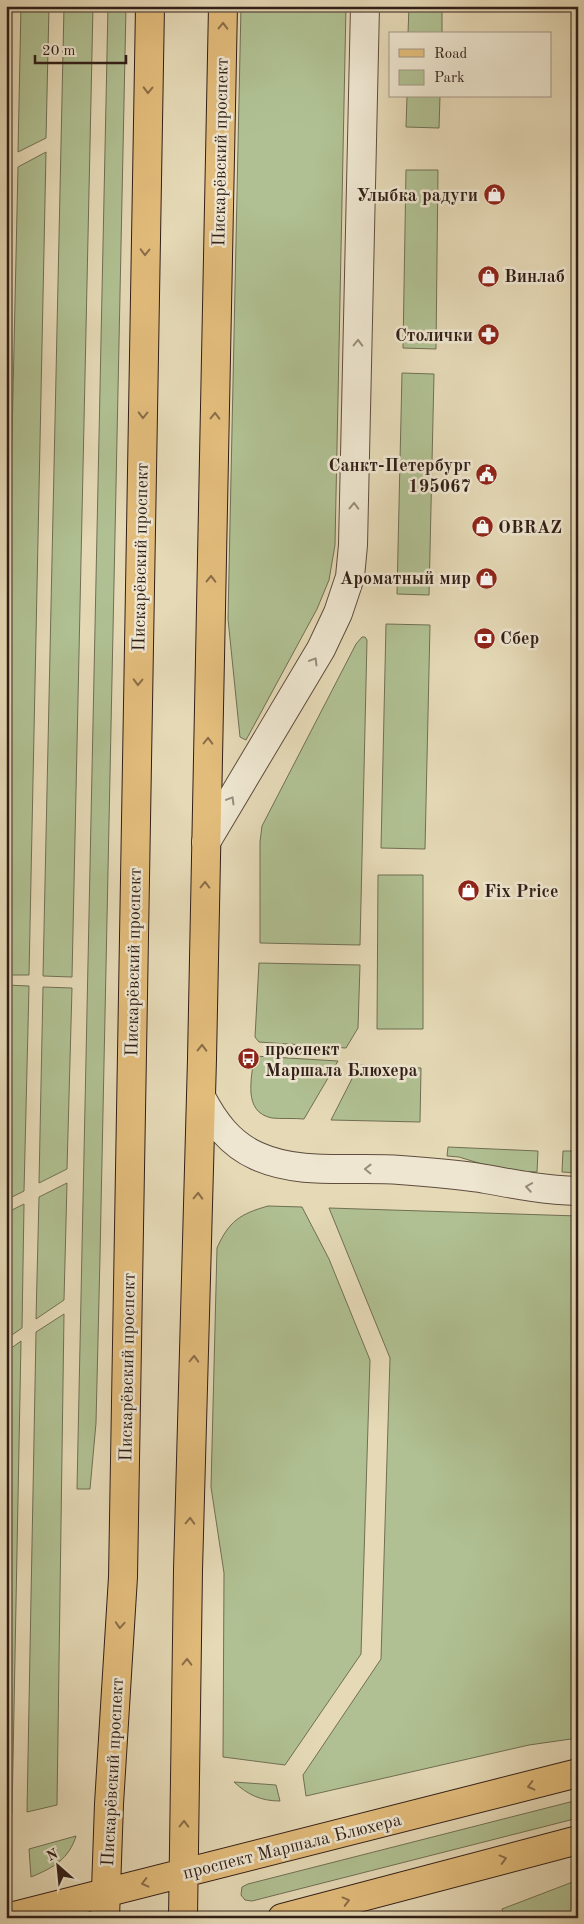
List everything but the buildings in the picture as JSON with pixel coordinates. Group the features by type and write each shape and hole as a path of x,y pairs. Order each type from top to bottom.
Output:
{"main road":[{"name":"Пискарёвский проспект","path":"106,1905 109,1804 123,1567 150,6"},
{"name":"Пискарёвский проспект","path":"183,1918 188,1570 201,1096 223,6"},
{"name":"проспект Маршала Блюхера","path":"6,1918 106,1905 184,1873 578,1774"},
{"path":"282,1918 578,1840"}],"street":[{"path":"206,842 321,649 338,613 350,577 353,545 365,6"},
{"path":"201,1096 213,1119 228,1137 256,1156 279,1164 320,1169 398,1170 477,1178 550,1190 578,1191"}],"green space":[{"path":"21,6 49,6 46,138 18,152"},
{"path":"64,6 93,6 72,977 43,976"},
{"path":"108,6 126,6 100,1256 96,1423 90,1489 77,1489"},
{"path":"241,6 346,6 335,545 329,580 317,609 246,740 240,737 228,619"},
{"path":"409,6 442,6 442,32 408,32"},
{"path":"407,98 440,98 439,128 406,127"},
{"path":"46,152 29,975 6,975 6,709 18,167"},
{"path":"406,170 438,170 436,349 403,348"},
{"path":"402,373 434,374 429,595 397,594"},
{"path":"386,624 430,625 425,849 381,848"},
{"path":"362,637 365,637 367,640 360,945 260,943 260,842 262,826 356,644"},
{"path":"378,875 423,875 423,1029 377,1029"},
{"path":"259,963 360,965 358,1028 346,1048 259,1042 255,1037"},
{"path":"6,985 29,986 24,1191 6,1200"},
{"path":"43,987 72,988 67,1169 39,1183"},
{"path":"254,1056 338,1061 304,1119 272,1118 263,1115 256,1109 253,1102 251,1084"},
{"path":"359,1065 421,1068 420,1122 331,1120"},
{"path":"448,1147 538,1151 537,1172 501,1170 459,1157 447,1156"},
{"path":"563,1151 578,1151 578,1173 562,1172"},
{"path":"67,1183 64,1300 36,1319 39,1197"},
{"path":"24,1204 22,1328 6,1339 6,1213"},
{"path":"268,1206 302,1207 329,1259 370,1360 361,1654 285,1765 223,1757 224,1573 211,1487 217,1248 226,1231 236,1220 250,1212"},
{"path":"329,1208 578,1216 578,1738 529,1745 306,1796 303,1775 381,1659 390,1358"},
{"path":"64,1314 57,1805 27,1812 36,1332"},
{"path":"21,1341 12,1814 6,1815 6,1352"},
{"path":"234,1782 276,1785 280,1801 267,1800 255,1796"},
{"path":"578,1800 578,1818 252,1901 245,1900 241,1895 242,1887 248,1884"},
{"path":"76,1836 69,1851 59,1862 31,1877 29,1849"},
{"path":"578,1880 578,1918 504,1918 502,1909"}],"place":[{"name":"Улыбка радуги","path":"494,195"},
{"name":"Винлаб","path":"488,276"},
{"name":"Столички","path":"489,335"},
{"name":"Санкт-Петербург 195067","path":"487,475"},
{"name":"OBRAZ","path":"482,527"},
{"name":"Ароматный мир","path":"487,578"},
{"name":"Сбер","path":"484,638"},
{"name":"Fix Price","path":"468,891"},
{"name":"проспект Маршала Блюхера","path":"249,1059"}]}
